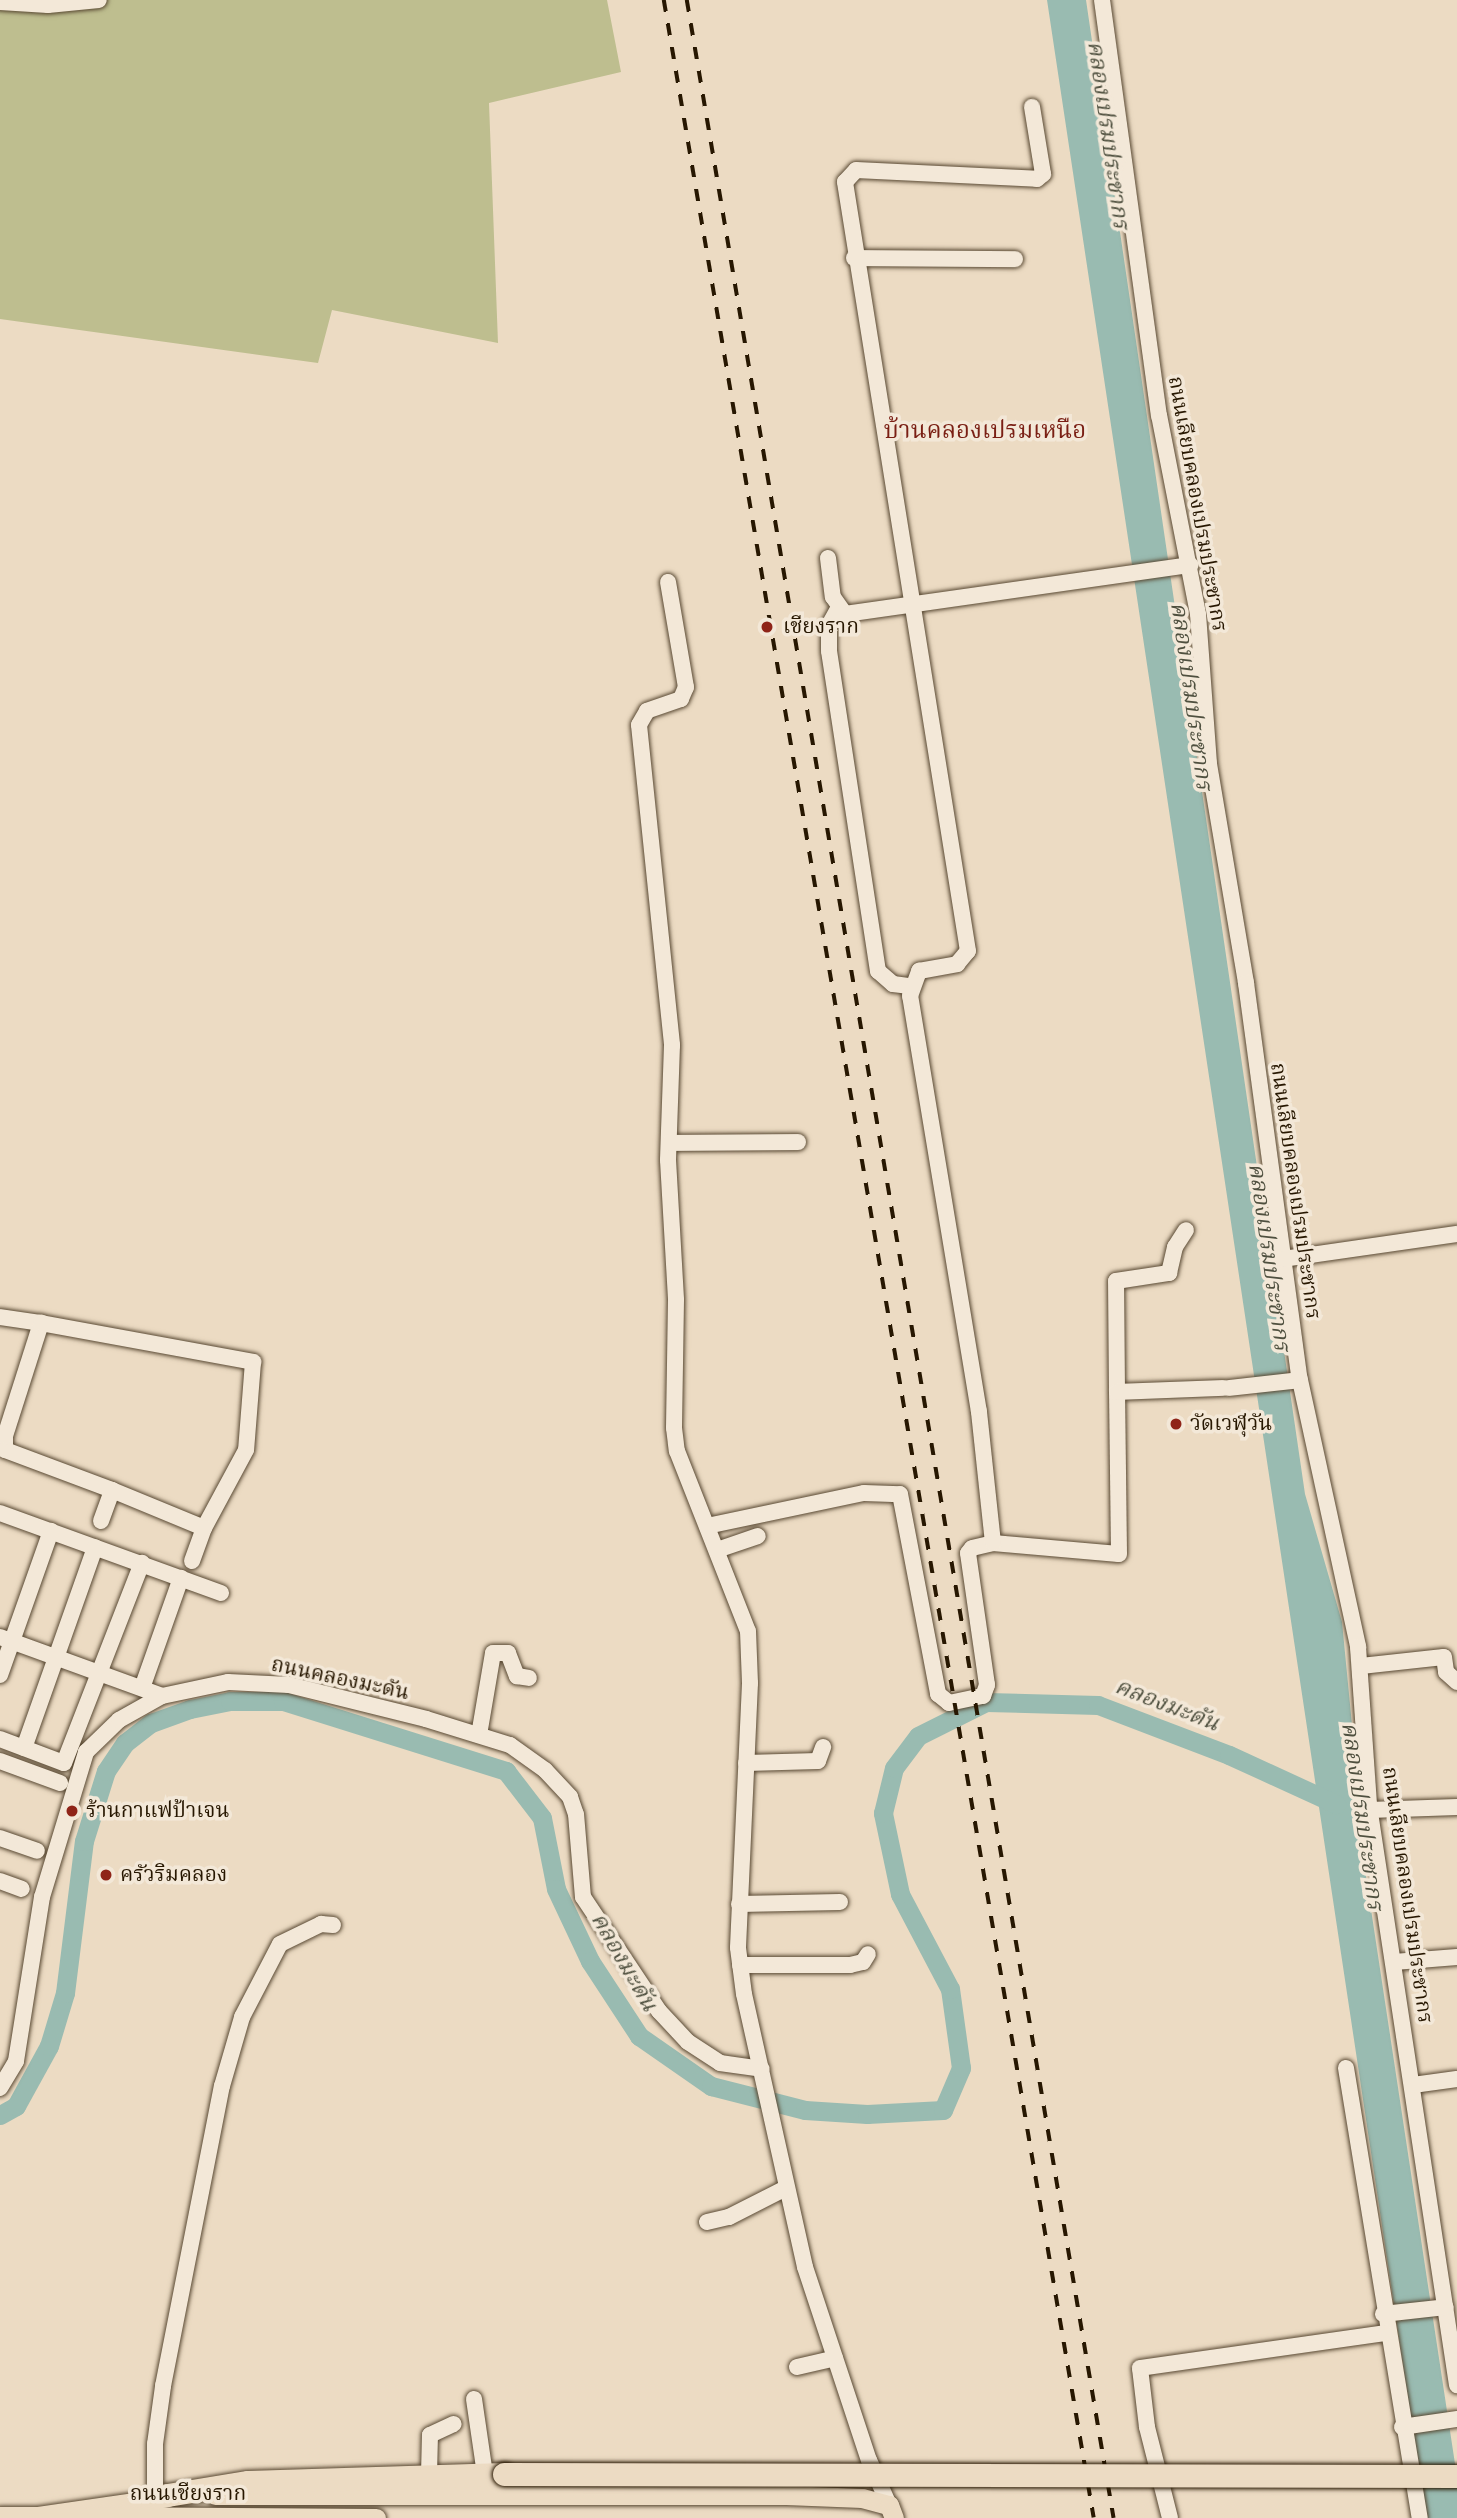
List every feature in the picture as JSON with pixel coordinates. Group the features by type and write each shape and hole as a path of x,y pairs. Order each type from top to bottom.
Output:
{"highway":[{"path":"155,2497 248,2482 429,2475 1457,2476"}],"main road":[{"path":"38,2516 155,2497 346,2492 700,2494 862,2498 892,2512"},
{"name":"ถนนเชียงราก","path":"0,2516 376,2518"}],"street":[{"path":"0,2 48,5 99,0"},
{"name":"ถนนเลียบคลองเปรมประชากร","path":"1102,0 1159,415 1184,565 1209,764 1246,983 1283,1259 1295,1381 1361,1666 1369,1810 1413,2085 1441,2308 1457,2385"},
{"path":"993,1543 979,1412 910,986 919,971 957,964 968,951 854,258 845,182 849,173 1037,179 1043,174 1032,107"},
{"path":"854,258 1014,259"},
{"path":"828,558 838,609 829,625 829,651 877,971 893,984 910,986"},
{"path":"838,609 855,613 1184,565"},
{"path":"668,582 687,687 681,699 647,711 639,725 670,1018 669,1143 676,1300 674,1428 677,1451 748,1631 746,1763 739,1904 740,1965 784,2189 835,2358 892,2512"},
{"path":"669,1143 798,1142"},
{"path":"707,1526 864,1493 900,1494 938,1694 949,1703 986,1692 968,1553 977,1545 993,1543 1119,1554 1116,1281 1170,1273 1175,1247 1186,1230"},
{"path":"1283,1259 1457,1234"},
{"path":"0,1317 253,1362 246,1450 204,1528 192,1561"},
{"path":"40,1323 5,1436 5,1450 204,1528"},
{"path":"1117,1392 1295,1381"},
{"path":"101,1521 112,1490"},
{"path":"2,1518 51,1531 221,1593"},
{"path":"0,1675 6,1639 51,1531"},
{"path":"717,1550 758,1536"},
{"path":"24,1748 94,1547"},
{"path":"0,1740 64,1763 101,1674 142,1563"},
{"path":"142,1688 181,1578"},
{"path":"6,1639 162,1696"},
{"path":"479,1735 493,1653 508,1653 517,1676 529,1678"},
{"path":"1361,1666 1444,1657 1446,1672 1457,1682"},
{"name":"ถนนคลองมะดัน","path":"0,2088 16,2061 42,1897 80,1768 106,1729 162,1696 228,1682 289,1685 479,1735 509,1745 552,1776 570,1797 576,1814 583,1897 672,2026 720,2063 763,2072"},
{"path":"746,1763 818,1761 822,1759 823,1747"},
{"path":"0,1760 60,1783"},
{"path":"1369,1810 1457,1807"},
{"path":"0,1838 37,1851"},
{"path":"0,1881 22,1889"},
{"path":"739,1904 840,1902"},
{"path":"155,2497 160,2405 222,2085 242,2017 280,1944 321,1924 333,1925"},
{"path":"740,1965 850,1965 863,1962 868,1954"},
{"path":"1394,1962 1457,1956"},
{"path":"1346,2068 1386,2313 1386,2333 1420,2518"},
{"path":"1413,2085 1457,2079"},
{"path":"708,2221 729,2217 784,2189"},
{"path":"1386,2313 1441,2308"},
{"path":"1170,2518 1147,2427 1140,2368 1386,2333"},
{"path":"797,2367 835,2358"},
{"path":"474,2399 494,2474"},
{"path":"1405,2427 1453,2419"},
{"path":"429,2475 430,2435 454,2424"}],"green space":[{"path":"0,0 607,0 621,72 489,103 498,343 332,310 318,363 0,319"}],"water":[{"name":"คลองเปรมประชากร","path":"1047,0 1086,0 1305,1494 1342,1622 1352,1725 1352,1784 1457,2477 1457,2518 1426,2518"}],"waterway":[{"name":"คลองมะดัน","path":"0,2115 16,2106 49,2046 65,1993 84,1841 106,1771 125,1743 151,1723 190,1709 230,1701 283,1701 506,1771 542,1818 556,1889 590,1961 639,2036 711,2086 805,2110 867,2114 943,2110 961,2068 950,1989 900,1894 883,1813 894,1768 918,1736 986,1702 1098,1705 1229,1755 1336,1804"}],"railway":[{"path":"664,0 1094,2518"},
{"path":"687,0 1114,2518"}],"place":[{"name":"เชียงราก","path":"767,627"},
{"name":"วัดเวฬุวัน","path":"1176,1424"},
{"name":"ร้านกาแฟป้าเจน","path":"72,1811"},
{"name":"ครัวริมคลอง","path":"106,1875"}],"district":[{"name":"บ้านคลองเปรมเหนือ","path":"985,431"}]}
